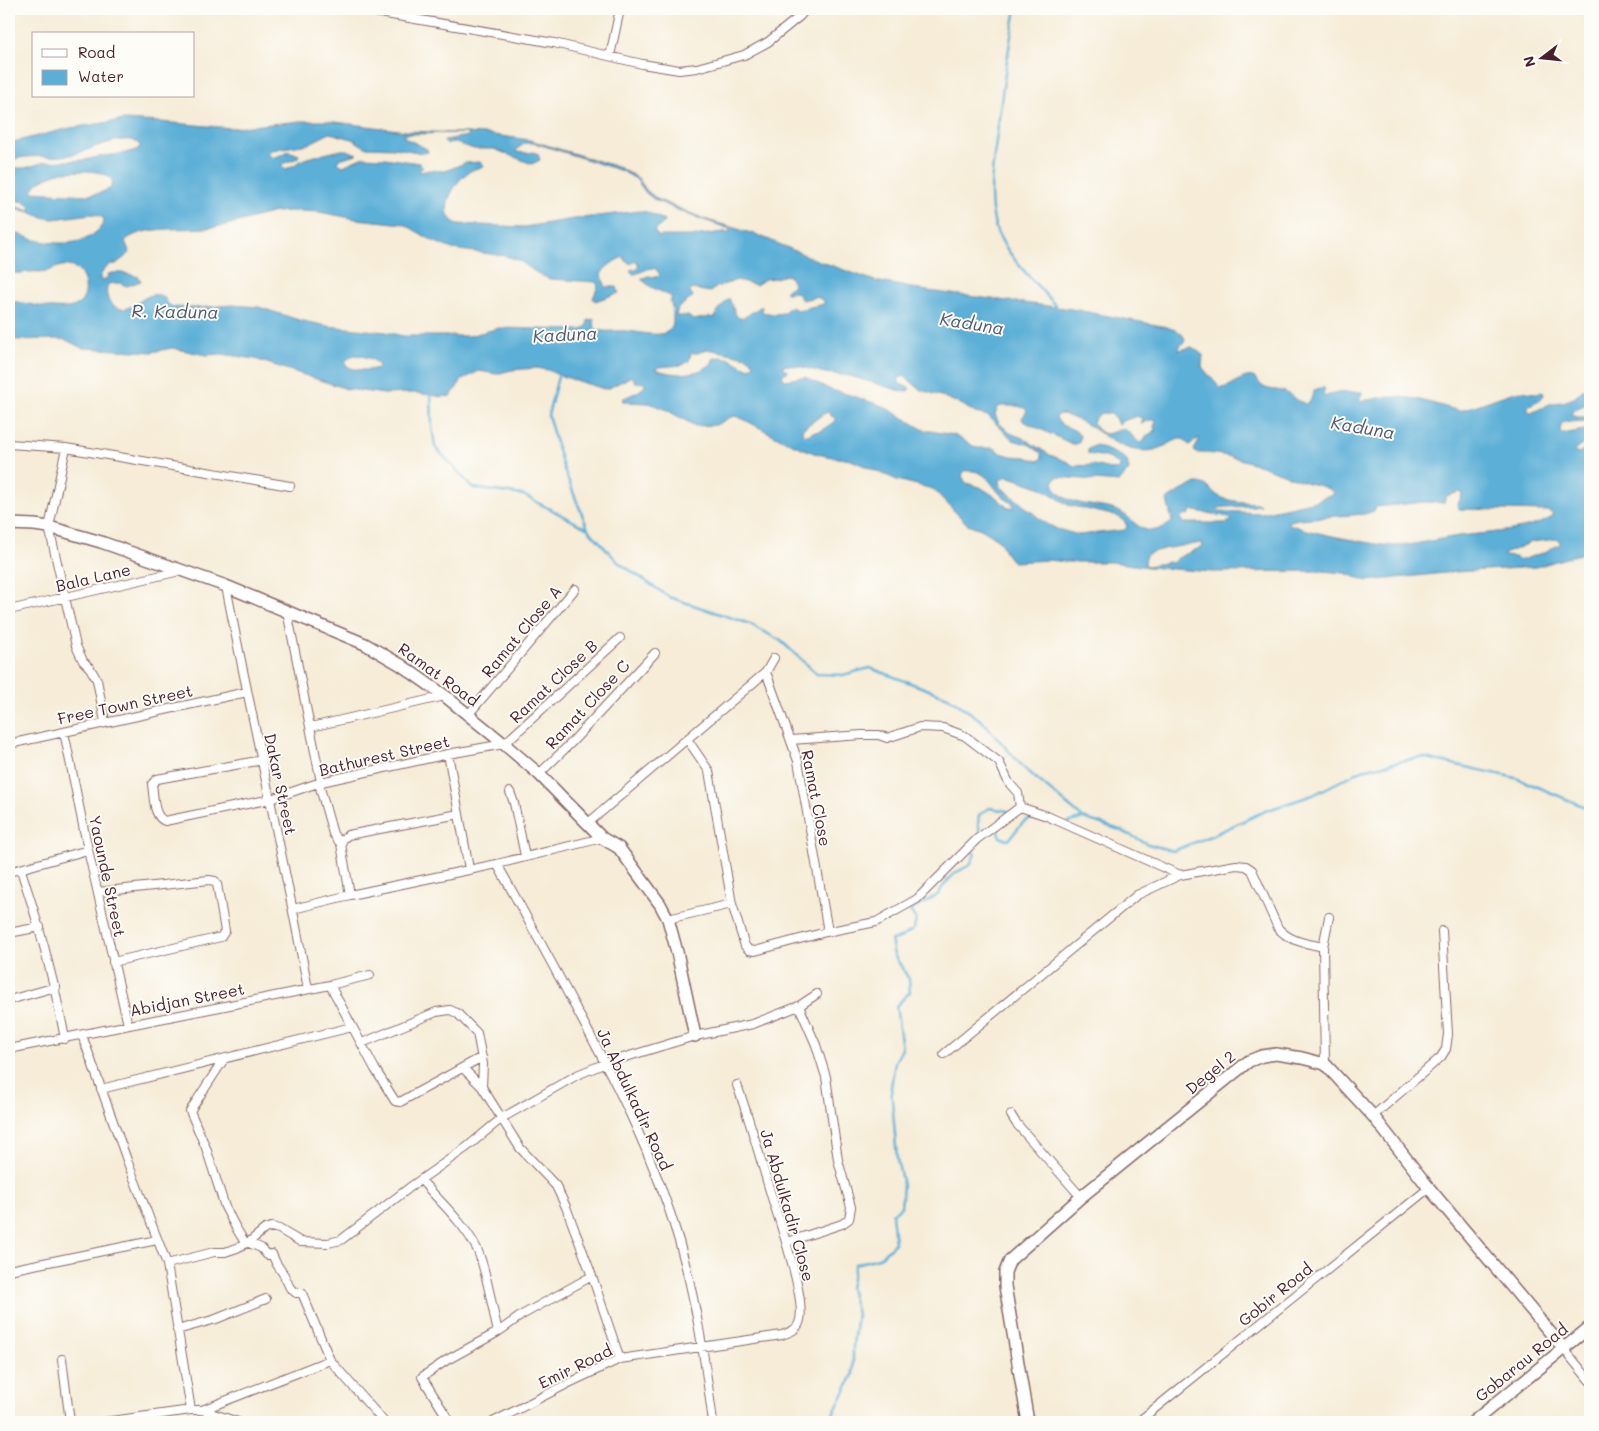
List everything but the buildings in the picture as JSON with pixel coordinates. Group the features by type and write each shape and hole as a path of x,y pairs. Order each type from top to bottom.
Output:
{"street":[{"path":"357,9 545,42 642,64 679,70 697,68 744,55 768,42 806,9"},
{"path":"610,56 620,9"},
{"path":"9,444 66,448 290,486"},
{"path":"66,448 49,528 76,646 83,661 97,680 104,722"},
{"name":"Ramat Road","path":"9,524 34,525 101,542 226,586 365,644 445,696 539,774 602,838 619,848 660,904 668,919 695,1036"},
{"name":"Bala Lane","path":"9,610 183,570"},
{"name":"Dakar Street","path":"226,586 246,692 271,799 308,989"},
{"name":"Ramat Close A","path":"468,715 574,589"},
{"path":"287,612 311,726 320,783 333,834 341,844"},
{"name":"Ramat Close B","path":"504,744 620,638"},
{"name":"Ramat Close C","path":"539,774 571,743 655,653"},
{"path":"587,824 766,672 774,658"},
{"name":"Ramat Close","path":"766,672 798,761 827,926 826,932"},
{"name":"Free Town Street","path":"9,744 246,692"},
{"path":"311,726 445,696"},
{"path":"791,740 862,735 879,735 887,738 920,727 943,728 965,736 999,762 1009,783 1018,793 1020,807"},
{"name":"Yaounde Street","path":"64,732 88,850 128,1025"},
{"path":"687,739 709,771 732,904 745,946 749,950 754,951 826,932 876,922 917,899 978,839 1020,807"},
{"name":"Bathurest Street","path":"263,760 157,780 152,784 157,814 160,819 165,821 271,799 320,783 448,754 504,744"},
{"path":"448,754 469,870"},
{"path":"510,792 525,856"},
{"path":"1020,807 1047,816 1180,875"},
{"path":"350,895 341,844 343,838 458,814"},
{"path":"293,909 497,864 602,838"},
{"path":"9,872 88,850"},
{"name":"Ja Abdulkadir Road","path":"497,864 606,1063 637,1128 664,1196 679,1241 703,1347 714,1422"},
{"path":"944,1054 1137,895 1180,875 1236,865 1246,866 1252,870 1278,928 1284,935 1289,939 1323,947"},
{"path":"21,870 40,927 56,987 65,1039"},
{"path":"98,892 209,880 217,884 225,931 221,938 113,962"},
{"path":"668,919 732,904"},
{"path":"1329,918 1323,947 1325,1064 1373,1116 1429,1188 1590,1381"},
{"path":"9,933 40,927"},
{"path":"1373,1116 1442,1057 1446,1049 1448,1034 1442,931"},
{"name":"Abidjan Street","path":"9,1049 330,985 370,975"},
{"path":"330,985 352,1028 395,1101 400,1102 482,1057"},
{"path":"9,1000 56,987"},
{"path":"167,1264 214,1252 225,1252 249,1242 265,1229 271,1227 279,1229 301,1242 328,1243 341,1240 467,1147 502,1118 578,1075 606,1063 695,1036 753,1024 799,1006 817,994"},
{"path":"787,1242 842,1224 849,1219 851,1208 838,1160 826,1077 816,1046 799,1006"},
{"path":"362,1043 436,1012 450,1010 458,1013 477,1033 484,1064 482,1087"},
{"path":"101,1089 352,1028"},
{"path":"82,1035 167,1264 191,1410"},
{"name":"Degel 2","path":"1028,1422 1005,1286 1005,1272 1010,1260 1081,1198 1249,1061 1262,1056 1276,1054 1325,1064"},
{"path":"224,1059 190,1111 200,1133 225,1207 244,1240 261,1248 267,1256 272,1254 290,1288 296,1293 302,1293 330,1360 384,1422"},
{"path":"463,1068 482,1087 520,1148 556,1186 592,1276 620,1359"},
{"name":"Ja Abdulkadir Close","path":"703,1347 782,1335 794,1331 800,1322 801,1304 787,1242 737,1085"},
{"path":"1011,1114 1016,1123 1081,1198"},
{"path":"421,1180 465,1230 477,1249 498,1332"},
{"name":"Gobir Road","path":"1138,1422 1429,1188"},
{"path":"9,1270 157,1240"},
{"path":"450,1422 422,1377 447,1360 498,1332 522,1315 592,1276"},
{"path":"177,1330 216,1319 266,1299"},
{"name":"Gobarau Road","path":"1473,1422 1590,1327"},
{"name":"Emir Road","path":"494,1422 620,1359 703,1347"},
{"path":"62,1359 70,1422"},
{"path":"202,1410 330,1360"},
{"path":"104,1422 141,1420 191,1410 202,1410 238,1422"}],"water":[{"path":"124,120 231,128 301,121 328,121 406,131 463,133 404,134 405,138 427,149 428,152 423,153 395,148 365,147 352,139 330,133 308,144 271,150 267,154 274,158 289,151 299,155 298,158 282,164 282,167 286,169 307,158 341,150 357,154 339,159 338,163 343,166 363,157 419,163 423,167 419,171 421,172 429,170 445,171 465,163 480,162 484,166 472,170 463,176 449,198 448,213 451,220 458,224 524,227 639,211 647,212 666,221 654,231 658,236 693,236 731,231 655,200 646,193 636,179 622,171 535,143 525,143 516,150 517,152 534,152 538,154 540,160 532,164 494,149 474,149 452,142 446,144 444,142 445,140 468,136 470,133 530,140 618,167 638,178 647,191 657,199 704,219 758,235 819,261 875,281 928,291 1072,309 1167,327 1178,331 1184,337 1185,340 1179,350 1192,347 1203,355 1202,367 1220,388 1224,388 1244,378 1253,377 1265,388 1285,392 1306,404 1310,402 1314,390 1323,387 1325,389 1323,394 1325,397 1332,393 1362,392 1359,399 1361,401 1399,397 1417,399 1460,411 1511,393 1521,391 1543,392 1544,395 1541,399 1528,406 1528,411 1531,413 1552,403 1574,398 1590,383 1590,402 1574,410 1571,414 1577,417 1590,417 1590,421 1564,422 1561,425 1560,431 1562,434 1590,429 1590,439 1574,451 1576,453 1581,452 1590,443 1590,551 1536,567 1455,572 1367,581 1344,573 1323,571 1212,572 1148,567 1111,562 1049,560 1014,562 1008,557 999,540 981,529 967,524 933,489 897,480 851,460 814,453 735,416 716,425 695,426 665,409 648,403 624,402 622,399 645,386 645,383 635,382 632,376 604,389 558,375 548,370 536,368 512,370 496,374 479,371 462,380 451,396 441,397 413,393 385,394 347,389 255,359 222,354 206,355 172,348 152,352 82,348 66,340 59,339 9,340 9,301 53,308 70,307 81,302 84,297 85,285 77,269 68,266 61,266 43,272 9,272 9,234 45,242 73,242 91,236 98,230 104,219 92,214 53,219 27,211 9,210 9,207 28,210 31,207 25,202 9,199 9,168 25,168 45,162 85,160 121,154 140,147 140,145 132,140 119,140 70,155 24,157 9,161 9,143 70,128","holes":["90,171 104,174 113,182 111,188 100,193 88,195 32,192 36,184 62,172","288,211 319,212 356,219 404,224 433,241 452,249 506,256 520,261 538,274 550,279 596,282 598,286 593,298 595,301 619,293 617,287 606,287 601,275 611,264 624,257 631,264 635,261 638,262 638,268 630,270 633,274 653,268 660,275 658,277 648,276 641,279 651,287 672,297 670,302 673,314 671,328 661,334 602,331 595,329 594,319 588,320 587,326 581,330 499,328 469,336 403,336 386,332 327,326 299,320 259,307 232,305 195,308 173,307 168,304 164,297 157,295 152,295 132,306 121,309 115,307 110,302 107,293 108,284 119,283 127,286 141,281 139,277 116,273 108,274 108,277 102,281 100,280 101,274 109,265 116,264 130,253 125,241 142,232 215,227 271,213","789,276 793,284 792,287 786,290 786,293 796,292 802,300 817,297 824,301 824,304 797,310 790,306 784,313 774,314 762,312 762,307 760,307 745,317 739,318 729,298 717,312 715,318 693,320 688,316 676,316 678,308 692,298 693,295 689,292 692,289 710,292 717,287 737,280 756,285 765,279","707,349 747,357 754,364 752,367 747,368 731,359 718,357 713,359 712,363 707,367 685,374 670,373 656,369 659,367 682,365 689,361 691,353 698,353","354,355 368,358 379,366 378,368 366,370 346,366 345,361","783,365 798,366 825,373 850,376 904,392 910,388 900,384 898,379 904,376 921,390 963,405 975,413 988,416 1013,440 1030,445 1041,453 1042,458 1038,461 1026,457 1011,456 1001,453 994,448 977,448 954,435 924,430 883,406 831,390 805,377 784,380 782,375 788,371 783,368","1018,406 1027,411 1022,418 1023,421 1072,444 1079,442 1080,435 1060,424 1056,417 1059,414 1066,415 1083,423 1121,445 1142,451 1161,448 1179,439 1183,439 1189,445 1199,438 1194,450 1196,453 1210,453 1237,458 1323,487 1334,493 1316,501 1261,513 1219,511 1217,509 1260,505 1224,499 1206,486 1196,483 1167,500 1172,521 1170,523 1159,529 1147,530 1118,511 1081,503 1063,496 1053,482 1057,477 1119,482 1129,470 1127,460 1123,457 1096,445 1088,449 1088,454 1110,459 1120,467 1119,469 1115,470 1093,465 1074,466 1050,455 1023,438 1010,433 999,423 995,415 998,407","829,412 835,418 834,422 820,431 808,435 803,434 802,429 825,413","1101,413 1111,414 1118,425 1137,416 1143,419 1141,424 1150,420 1155,420 1156,422 1154,426 1155,431 1146,436 1144,441 1140,443 1123,429 1108,434 1104,434 1093,424 1095,418","964,471 982,474 1002,496 1014,505 1014,508 1008,508 996,497 980,487 966,483 962,476","1007,476 1042,488 1068,505 1117,516 1125,522 1127,527 1125,530 1079,535 1057,529 1044,522 1001,487 1000,480","1461,492 1457,507 1459,509 1547,511 1552,513 1552,517 1543,522 1520,528 1394,546 1356,541 1320,533 1287,522 1298,519 1365,514 1374,511 1376,507 1425,502 1444,503 1446,496","1190,510 1229,517 1232,521 1223,523 1183,523 1181,517 1190,514","1556,539 1560,541 1560,544 1545,552 1521,560 1515,557 1504,556 1504,554 1532,542","1201,543 1203,544 1202,547 1179,557 1172,563 1147,566 1144,564 1149,554 1163,549"]}],"waterway":[{"path":"1016,9 1005,71 992,168 991,202 995,225 1005,246 1057,309"},
{"path":"559,373 548,415 563,467 588,529"},
{"path":"431,393 435,447 473,488 523,495 588,529 618,562 669,597 750,624 781,641 817,674 843,675 870,668 948,697 982,721 1024,768 1083,818 1120,830 1148,844 1173,851 1265,811 1313,795 1362,770 1421,757 1516,778 1590,809"},
{"path":"981,833 978,824 979,815 989,808 1008,811 1007,814"},
{"path":"1068,823 1083,818"},
{"path":"1002,824 997,830 1000,837 1009,840 1019,826 1028,820 1038,819 1055,824"},
{"path":"832,1422 832,1416 853,1375 853,1345 857,1314 850,1288 855,1264 879,1258 895,1243 892,1214 901,1207 903,1185 897,1159 891,1087 895,1062 902,1049 896,1006 910,992 909,979 894,955 891,940 900,938 914,929 916,919 910,911 939,894 943,886 955,873 970,865 975,854 971,851 973,848"}],"water label":[{"name":"R. Kaduna","path":"175,311"},
{"name":"Kaduna","path":"972,323"},
{"name":"Kaduna","path":"565,334"},
{"name":"Kaduna","path":"1363,427"}]}
